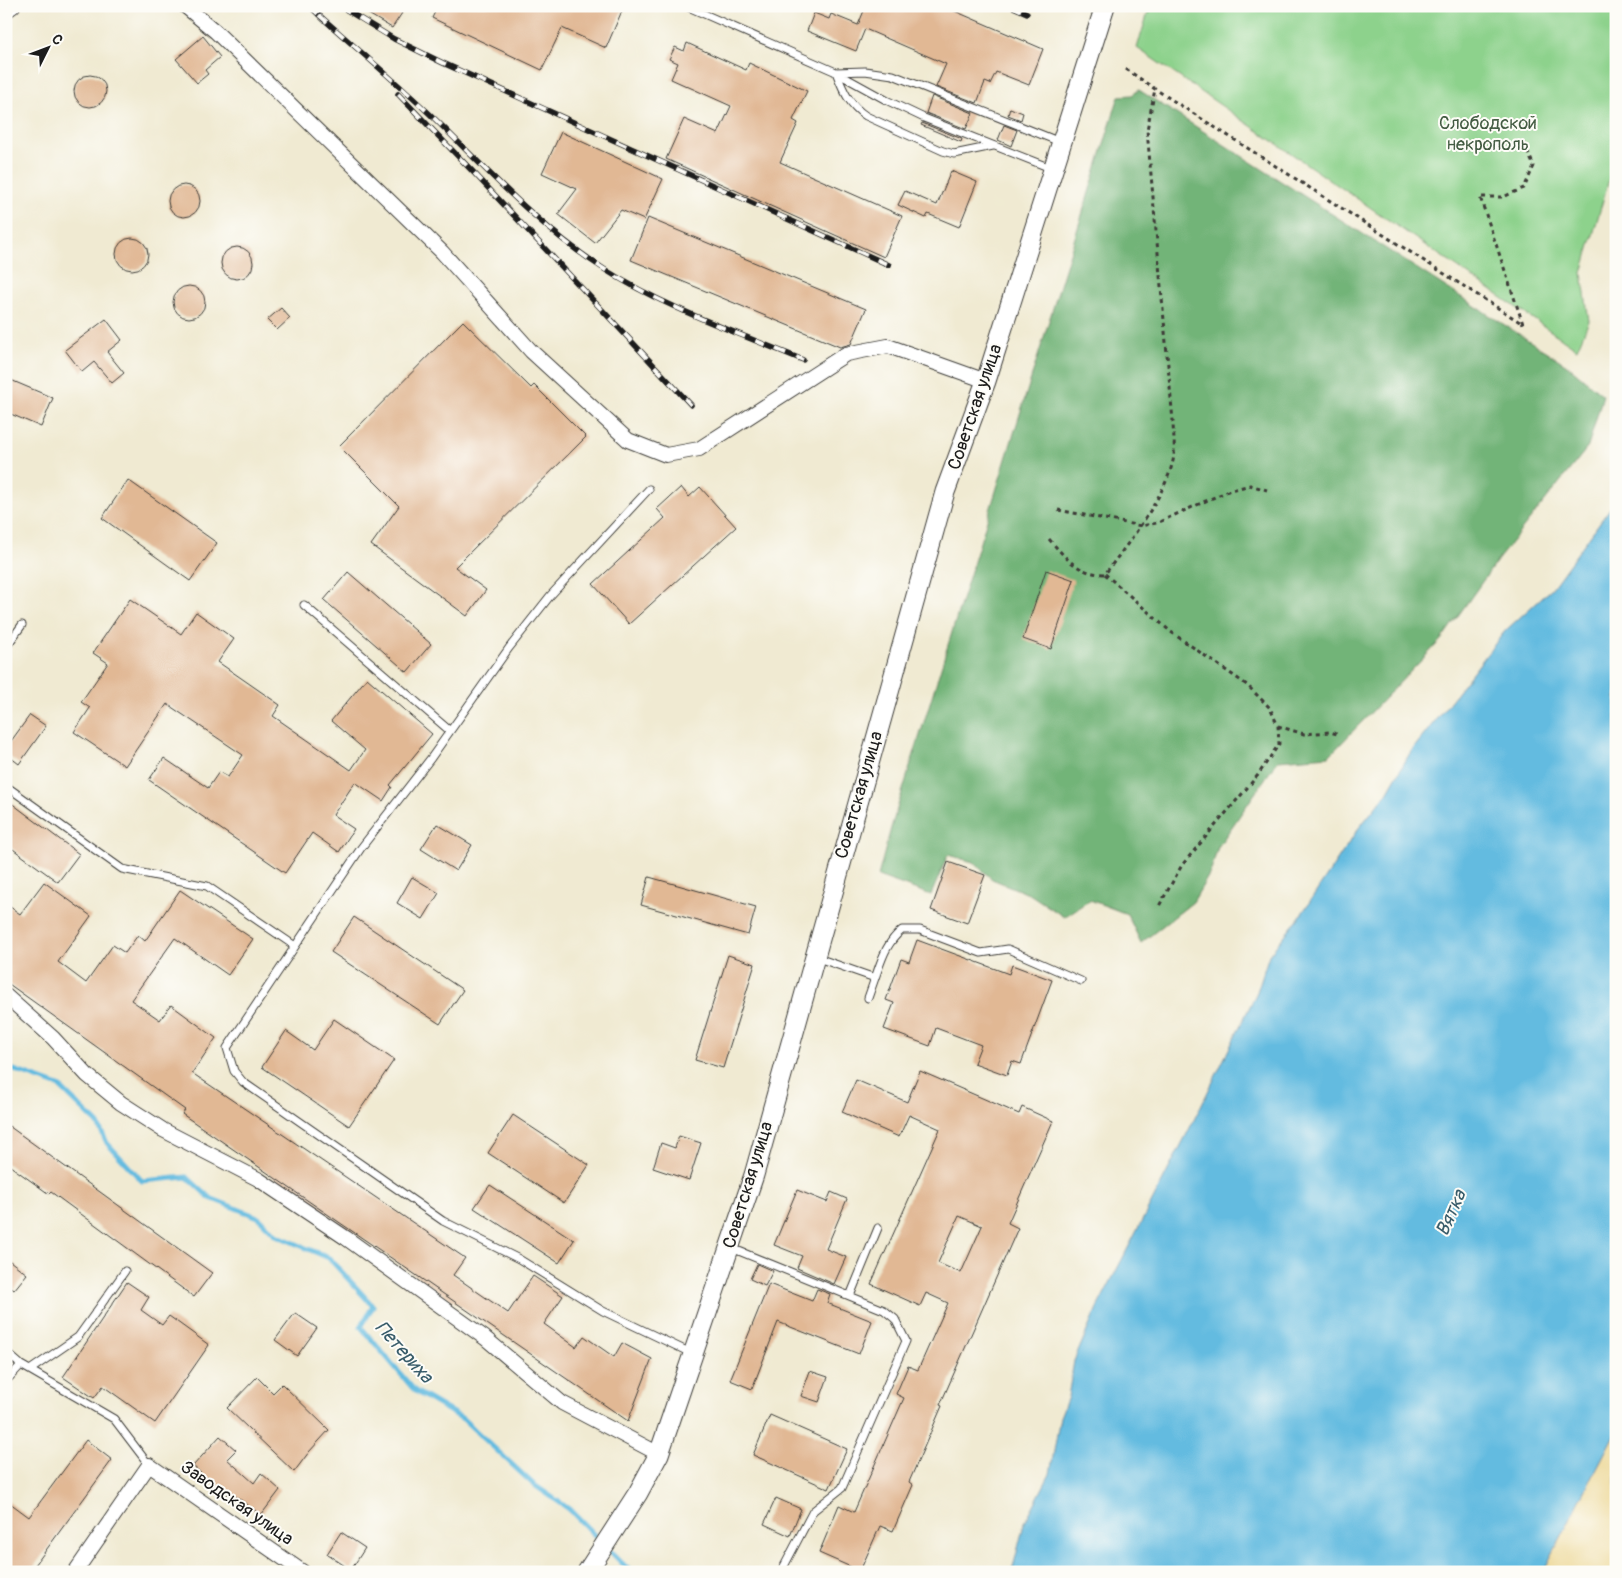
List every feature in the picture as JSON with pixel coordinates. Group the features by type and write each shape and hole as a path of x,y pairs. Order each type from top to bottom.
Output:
{"main road":[{"name":"Советская улица","path":"587,1572 638,1493 658,1454 754,1175 937,517 986,381 1105,6"}],"street":[{"path":"6,11 13,6"},
{"path":"185,6 216,32 442,252 531,351 628,440 666,455 699,449 846,354 888,346 986,381"},
{"path":"6,996 53,1038 87,1075 122,1103 164,1130 258,1179 346,1238 485,1338 562,1403 658,1454"},
{"path":"75,1572 149,1464"},
{"name":"Заводская улица","path":"149,1464 303,1572"}],"lane":[{"path":"686,6 836,72 907,110 1053,170"},
{"path":"836,72 865,71 893,75 1062,143"},
{"path":"836,72 850,102 866,116 954,154 993,146"},
{"path":"649,489 550,596 509,648 450,731 361,848 226,1048 234,1072 243,1082 443,1221 519,1259 603,1311 693,1354"},
{"path":"304,605 450,731"},
{"path":"6,647 22,625"},
{"path":"6,786 122,869 207,886 295,946"},
{"path":"868,998 885,949 902,930 920,930 981,953 1008,949 1081,981"},
{"path":"815,956 875,978"},
{"path":"850,1296 878,1228"},
{"path":"729,1247 884,1310 894,1319 906,1341 842,1488 813,1511 781,1572"},
{"path":"30,1370 78,1337 125,1271"},
{"path":"6,1352 21,1365 114,1420 149,1464"},
{"path":"6,1380 21,1365"}],"path":[{"path":"1126,69 1154,89 1523,324 1480,197 1503,197 1524,188 1534,166 1523,142"},
{"path":"1104,574 1141,526 1164,484 1174,456 1173,421 1147,130 1154,89"},
{"path":"1058,510 1141,526 1157,523 1228,491 1250,485 1267,490"},
{"path":"1049,539 1066,559 1092,574 1104,574 1170,632 1247,685 1270,708 1278,726 1280,744 1258,776 1182,865 1158,906"},
{"path":"1278,726 1304,734 1330,732 1340,735"}],"green space":[{"name":"Слободской некрополь","path":"1150,6 1616,6 1616,155 1582,273 1589,321 1577,349 1137,48"},
{"path":"1139,90 1567,365 1603,395 1588,447 1499,558 1441,640 1329,756 1278,760 1218,847 1210,873 1193,902 1141,943 1127,914 1090,900 1064,917 1031,895 992,879 973,862 948,855 931,895 878,876 891,828 1119,96 1132,95"}],"sand":[{"path":"1616,1431 1616,1572 1543,1572"}],"water":[{"name":"Вятка","path":"1616,500 1616,1431 1543,1572 1012,1572 1024,1524 1050,1474 1060,1417 1068,1397 1074,1361 1097,1308 1194,1120 1257,992 1269,955 1301,915 1358,829 1387,793 1410,753 1505,631 1552,588"}],"building":[{"path":"355,6 391,6 402,13 392,28"},
{"path":"438,6 624,6 606,48 562,28 542,70 432,18"},
{"path":"866,6 943,6 1043,49 1029,85 996,72 990,84 985,82 977,103 936,87 946,64 865,29 856,51 807,31 814,13 829,19 831,14 858,25"},
{"path":"203,36 220,57 205,70 208,74 197,83 176,59"},
{"path":"687,43 746,70 749,63 807,91 793,120 798,123 780,162 902,216 884,257 666,159 684,119 718,134 731,106 671,79 678,63 669,59 675,47 684,51"},
{"path":"90,75 102,79 106,91 102,103 90,107 78,103 74,91 78,79"},
{"path":"932,96 973,113 966,129 926,113"},
{"path":"1010,108 1023,113 1021,120 1008,115"},
{"path":"922,123 962,139 961,142 921,125"},
{"path":"1004,125 1017,130 1011,146 998,140"},
{"path":"561,132 663,179 644,220 621,210 595,243 558,214 577,189 542,173"},
{"path":"951,171 977,182 959,227 928,214 926,218 898,205 905,191 937,205"},
{"path":"184,185 196,189 200,201 196,213 184,217 172,213 168,201 172,189"},
{"path":"648,218 866,309 851,344 840,347 631,260"},
{"path":"132,238 144,242 148,254 144,266 132,270 120,266 116,254 120,242"},
{"path":"237,247 249,251 253,263 249,275 237,279 225,275 221,263 225,251"},
{"path":"189,286 201,290 205,302 201,314 189,318 177,314 173,302 177,290"},
{"path":"281,308 290,318 277,330 267,320"},
{"path":"106,319 122,340 107,352 124,373 112,383 94,362 82,372 65,350"},
{"path":"463,321 531,388 534,385 586,437 455,567 486,590 467,616 371,545 399,506 339,446"},
{"path":"6,378 53,398 41,427 6,412"},
{"path":"128,480 217,543 190,581 102,518"},
{"path":"681,487 689,497 700,487 736,527 629,624 593,584 665,518 657,509"},
{"path":"1046,570 1074,580 1051,649 1023,639"},
{"path":"348,572 431,644 407,672 324,600"},
{"path":"130,599 181,634 196,612 234,639 218,662 280,705 273,716 351,770 365,750 331,721 367,678 432,734 390,785 392,787 383,801 355,782 333,815 354,829 339,852 312,833 285,873 149,780 164,758 208,788 219,772 228,777 243,755 167,704 125,766 74,732 90,708 81,702 108,663 93,653"},
{"path":"30,715 46,726 19,764 6,754 6,748"},
{"path":"6,799 79,854 58,882 6,844"},
{"path":"437,824 472,845 456,871 421,849"},
{"path":"948,862 985,875 967,923 931,910"},
{"path":"412,877 439,893 423,919 397,903"},
{"path":"649,877 756,907 748,935 641,905"},
{"path":"44,882 91,916 58,962 86,983 113,945 125,953 138,935 145,941 180,890 253,939 228,975 175,938 131,1000 160,1020 171,1005 216,1038 192,1073 465,1258 453,1275 508,1313 533,1276 563,1296 544,1324 576,1347 584,1336 614,1357 622,1343 652,1359 628,1421 182,1114 185,1110 6,982 6,904 20,914"},
{"path":"354,917 463,990 440,1024 331,952"},
{"path":"917,940 1009,974 1012,965 1052,980 1021,1064 1012,1061 1007,1075 974,1063 981,1045 936,1028 930,1046 884,1029 894,1003 886,1000 901,959 909,962"},
{"path":"728,955 755,964 723,1068 695,1060"},
{"path":"334,1019 394,1060 349,1126 262,1067 286,1031 313,1050"},
{"path":"920,1071 1019,1114 1022,1107 1053,1121 1008,1223 1018,1228 940,1405 942,1406 909,1482 913,1485 893,1531 880,1526 860,1571 819,1553 839,1505 854,1512 904,1398 896,1394 908,1366 918,1370 948,1303 926,1293 920,1306 871,1284 940,1129 909,1115 899,1137 842,1112 856,1080 907,1102","holes":["959,1216 982,1226 961,1273 938,1263"]},
{"path":"513,1115 589,1165 564,1203 488,1153"},
{"path":"6,1124 212,1273 194,1297 51,1192 49,1194 6,1163"},
{"path":"679,1136 701,1143 689,1180 653,1168 661,1143 675,1148"},
{"path":"490,1185 574,1240 559,1263 474,1208"},
{"path":"797,1190 827,1202 831,1192 847,1199 826,1249 846,1257 834,1284 797,1268 802,1256 774,1245"},
{"path":"6,1258 27,1274 14,1290 6,1284"},
{"path":"757,1264 773,1271 765,1286 750,1279"},
{"path":"127,1282 149,1297 141,1310 162,1325 169,1316 209,1345 155,1423 103,1386 94,1398 63,1377"},
{"path":"769,1284 812,1301 817,1289 830,1294 827,1303 872,1321 859,1354 778,1322 752,1389 730,1380"},
{"path":"295,1313 317,1328 297,1356 275,1340"},
{"path":"810,1371 828,1377 819,1402 801,1396"},
{"path":"257,1377 273,1393 282,1384 329,1430 294,1472 227,1408"},
{"path":"770,1415 847,1449 829,1489 753,1455"},
{"path":"220,1436 236,1450 227,1459 254,1483 261,1473 280,1490 261,1515 230,1492 226,1496 193,1466"},
{"path":"86,1440 112,1460 30,1572 6,1572 6,1500 29,1517"},
{"path":"776,1498 801,1509 790,1536 764,1524"},
{"path":"341,1532 365,1548 351,1570 327,1554"}],"waterway":[{"name":"Петериха","path":"6,1067 59,1086 98,1124 107,1143 142,1181 187,1177 210,1198 258,1217 276,1235 329,1258 373,1306 361,1327 415,1391 463,1419 533,1484 569,1509 601,1542"},
{"name":"Петериха","path":"607,1548 631,1572"}],"railway":[{"path":"310,6 324,20"},
{"path":"340,6 394,39 443,63 889,265"},
{"path":"1011,6 1027,13"},
{"path":"319,15 423,107 516,199 558,236 581,253 604,269 651,296 701,319 803,360"},
{"path":"398,94 691,405"}]}
